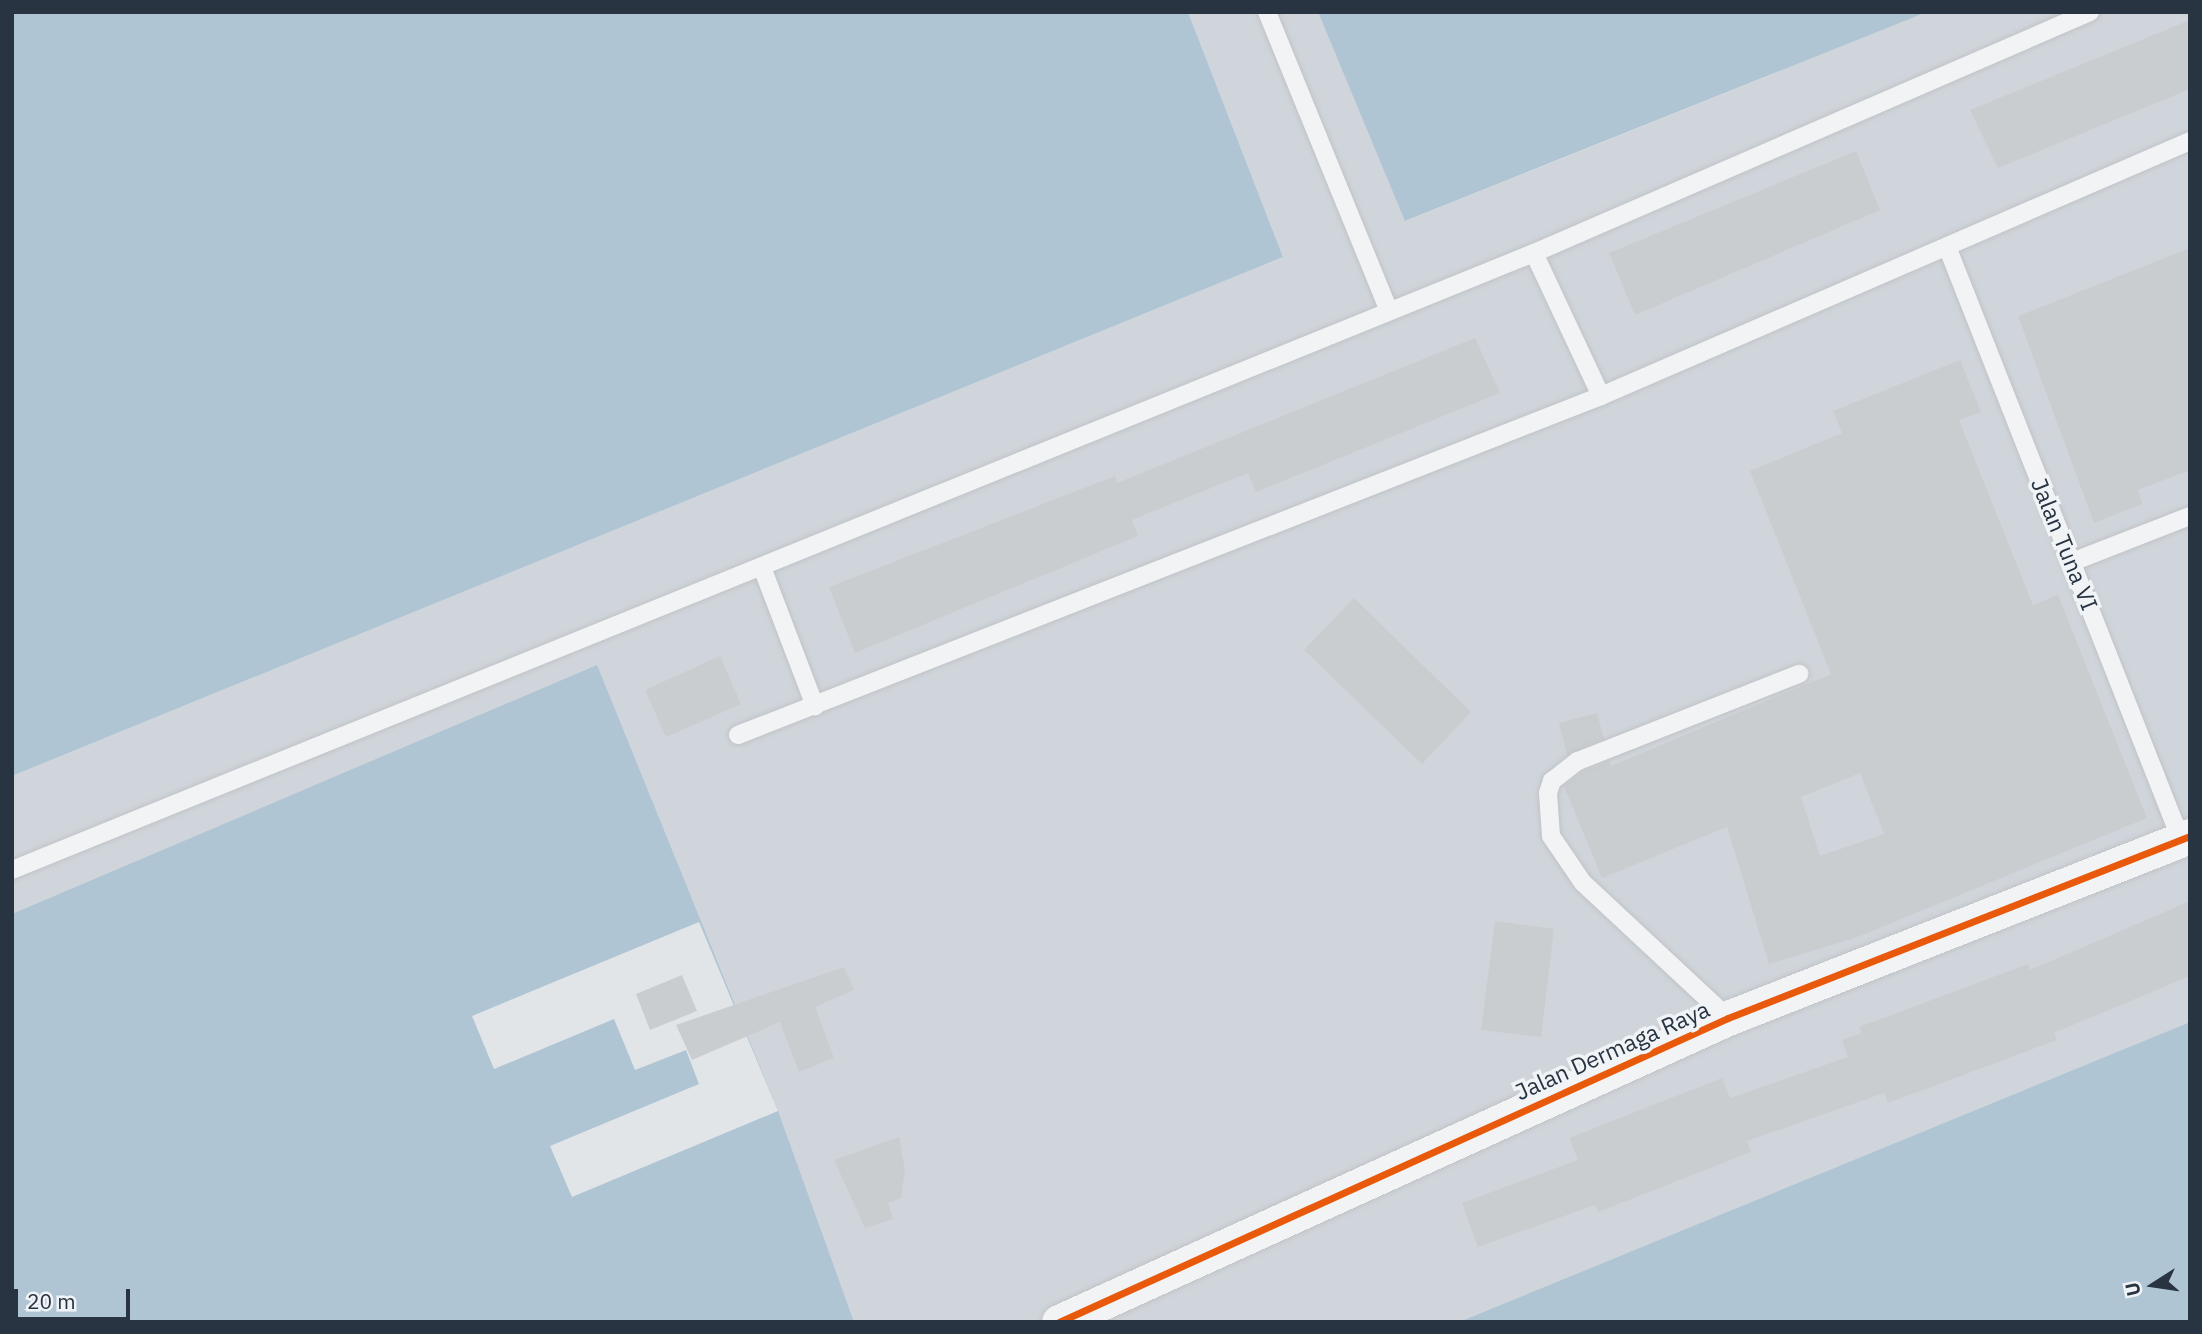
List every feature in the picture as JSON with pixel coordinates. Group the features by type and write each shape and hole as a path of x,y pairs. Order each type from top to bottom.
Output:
{"street":[{"name":"Jalan Dermaga Raya","path":"1059,1322 1728,1018 2185,838"}],"lane":[{"path":"1268,12 1388,309"},
{"path":"12,870 763,570 1388,309 1534,253 2090,12"},
{"path":"738,735 1601,396 1948,249 2190,141"},
{"name":"Jalan Tuna VI","path":"1948,249 2185,838"},
{"path":"1534,253 1601,396"},
{"path":"2073,562 2190,516"},
{"path":"763,570 815,706"},
{"path":"1728,1018 1583,883 1551,836 1548,793 1552,781 1578,761 1799,674"}],"shaded area":[{"path":"1188,12 1318,12 1406,221 1927,12 2190,12 2190,1022 1459,1322 854,1322 699,922 12,914 12,776 1283,257"}],"water":[{"path":"12,12 1188,12 1283,257 12,776"},
{"path":"1318,12 1927,12 1405,221"},
{"path":"597,665 778,1111 854,1322 12,1322 12,914"},
{"path":"2190,1022 2190,1322 1459,1322"}],"pier":[{"path":"699,922 778,1111 572,1197 550,1146 699,1084 686,1050 635,1070 614,1019 494,1069 472,1016"}],"building":[{"path":"2190,20 2190,89 1998,168 1970,110"},
{"path":"1856,151 1880,210 1635,315 1609,253"},
{"path":"2190,248 2190,470 2138,490 2142,504 2094,523 2018,316"},
{"path":"1475,338 1500,393 1256,492 1248,473 1132,520 1138,536 855,653 829,587 1115,476 1117,483"},
{"path":"1960,360 1981,412 1959,420 2033,605 2058,595 2147,818 1855,938 1769,964 1727,827 1602,878 1564,786 1584,771 1610,761 1611,766 1831,674 1750,471 1842,433 1833,411","holes":["1860,773 1884,834 1820,856 1801,797"]},
{"path":"1354,598 1471,712 1422,764 1304,650"},
{"path":"720,656 741,704 666,737 645,690"},
{"path":"1597,713 1604,739 1567,755 1559,723"},
{"path":"2190,901 2190,976 2054,1033 2057,1040 1888,1103 1884,1093 1747,1141 1751,1152 1598,1212 1595,1205 1478,1247 1462,1203 1578,1160 1569,1138 1722,1078 1730,1098 1848,1057 1842,1040 1862,1033 1859,1027 2028,964 2030,970"},
{"path":"1495,921 1554,929 1541,1037 1481,1030"},
{"path":"844,967 854,990 815,1007 834,1058 799,1072 780,1022 692,1060 676,1025"},
{"path":"682,975 697,1011 650,1030 636,994"},
{"path":"899,1137 905,1170 901,1198 888,1203 893,1219 865,1228 834,1160"}],"cycle path":[{"path":"1059,1322 1728,1018 2190,836"}]}
